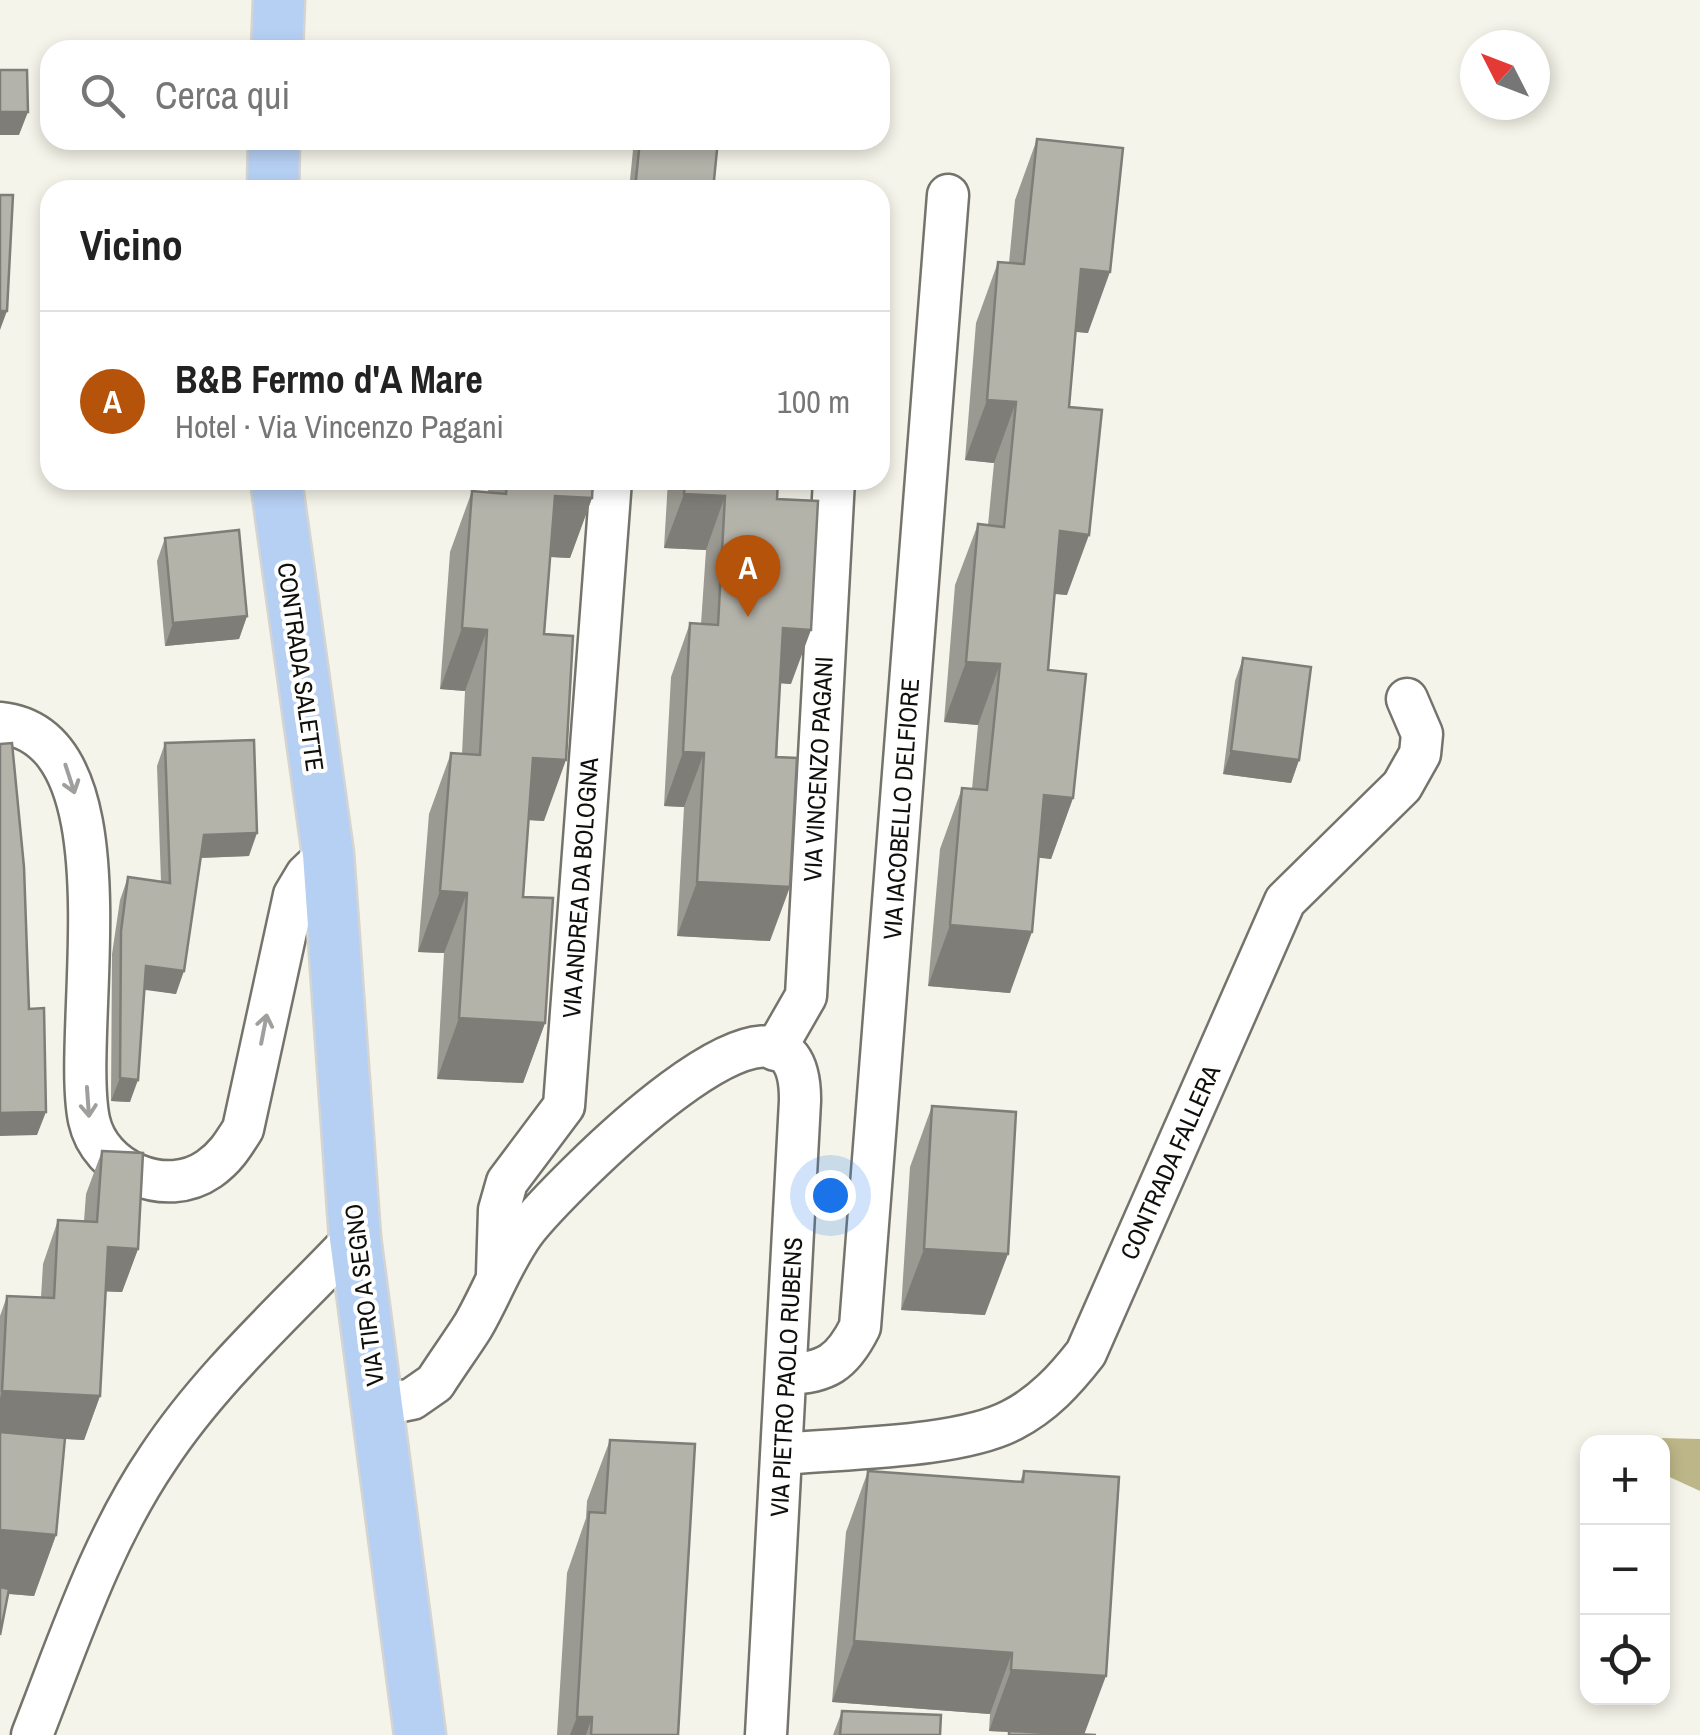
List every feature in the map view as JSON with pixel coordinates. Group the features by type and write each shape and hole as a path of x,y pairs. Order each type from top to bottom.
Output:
{"main road":[{"path":"277,40 279,0"},
{"path":"272,180 274,150"},
{"name":"CONTRADA SALETTE","path":"277,490 328,854"},
{"name":"VIA TIRO A SEGNO","path":"328,854 356,1238 420,1735"}],"street":[{"name":"VIA IACOBELLO DELFIORE","path":"786,1374 830,1368 846,1353 860,1326 948,194"},
{"name":"VIA ANDREA DA BOLOGNA","path":"497,1277 499,1210 507,1182 564,1106 609,490"},
{"name":"VIA VINCENZO PAGANI","path":"775,1050 806,996 833,490"},
{"name":"CONTRADA FALLERA","path":"782,1454 948,1438 1010,1422 1058,1388 1086,1353 1284,900 1402,786 1420,754 1422,734 1407,700"},
{"path":"0,723 32,731 48,742 62,756 74,783 89,886 86,1103 96,1140 120,1166 136,1176 168,1182 207,1171 228,1153 243,1129 294,896 306,875 328,854"},
{"path":"377,1406 412,1399 435,1383 473,1326 524,1232 564,1186 628,1128 733,1051 761,1045 775,1050"},
{"name":"VIA PIETRO PAOLO RUBENS","path":"766,1735 800,1092 795,1068 775,1050"},
{"path":"32,1735 102,1558 157,1459 214,1383 356,1238"}],"shaded area":[{"path":"1670,1438 1700,1439 1700,1491 1670,1477"}],"building":[{"path":"0,70 27,70 28,112 0,112"},
{"path":"1037,139 1123,148 1110,272 1081,269 1069,407 1102,410 1089,535 1060,531 1048,670 1086,674 1073,798 1044,795 1032,932 950,925 962,788 987,790 1000,664 966,662 978,524 1004,527 1016,402 987,400 998,262 1024,264"},
{"path":"639,150 717,150 714,180 636,180"},
{"path":"0,195 13,195 7,311 0,311"},
{"path":"506,490 592,490 592,498 555,496 544,634 573,636 566,760 533,758 523,897 553,898 545,1023 459,1018 467,893 440,891 451,753 480,755 487,630 462,628 472,491 506,494"},
{"path":"684,490 777,490 777,499 818,501 811,630 783,628 776,757 797,758 790,887 697,882 704,753 683,752 690,623 718,625 725,496 684,494"},
{"path":"239,530 247,616 173,623 165,538"},
{"path":"1243,658 1311,667 1299,760 1231,751"},
{"path":"254,740 257,833 204,835 184,971 146,966 138,1080 120,1078 121,931 128,877 170,883 165,743"},
{"path":"12,743 24,867 29,1009 44,1008 46,1112 0,1113 0,744"},
{"path":"932,1106 1016,1112 1008,1254 924,1249"},
{"path":"102,1151 143,1153 138,1249 108,1247 100,1396 2,1391 7,1296 54,1298 58,1220 97,1222"},
{"path":"0,1432 65,1438 56,1535 0,1530"},
{"path":"610,1440 695,1444 678,1735 591,1735 592,1717 577,1717 589,1512 605,1513"},
{"path":"868,1471 1023,1482 1024,1471 1119,1477 1106,1676 1011,1670 1012,1653 854,1641"},
{"path":"0,1587 9,1589 0,1635"},
{"path":"842,1711 941,1715 940,1735 840,1735"},
{"path":"1009,1731 1096,1735 1009,1735"}],"place":[{"name":"B&B Fermo d'A Mare","path":"748,617"}]}
